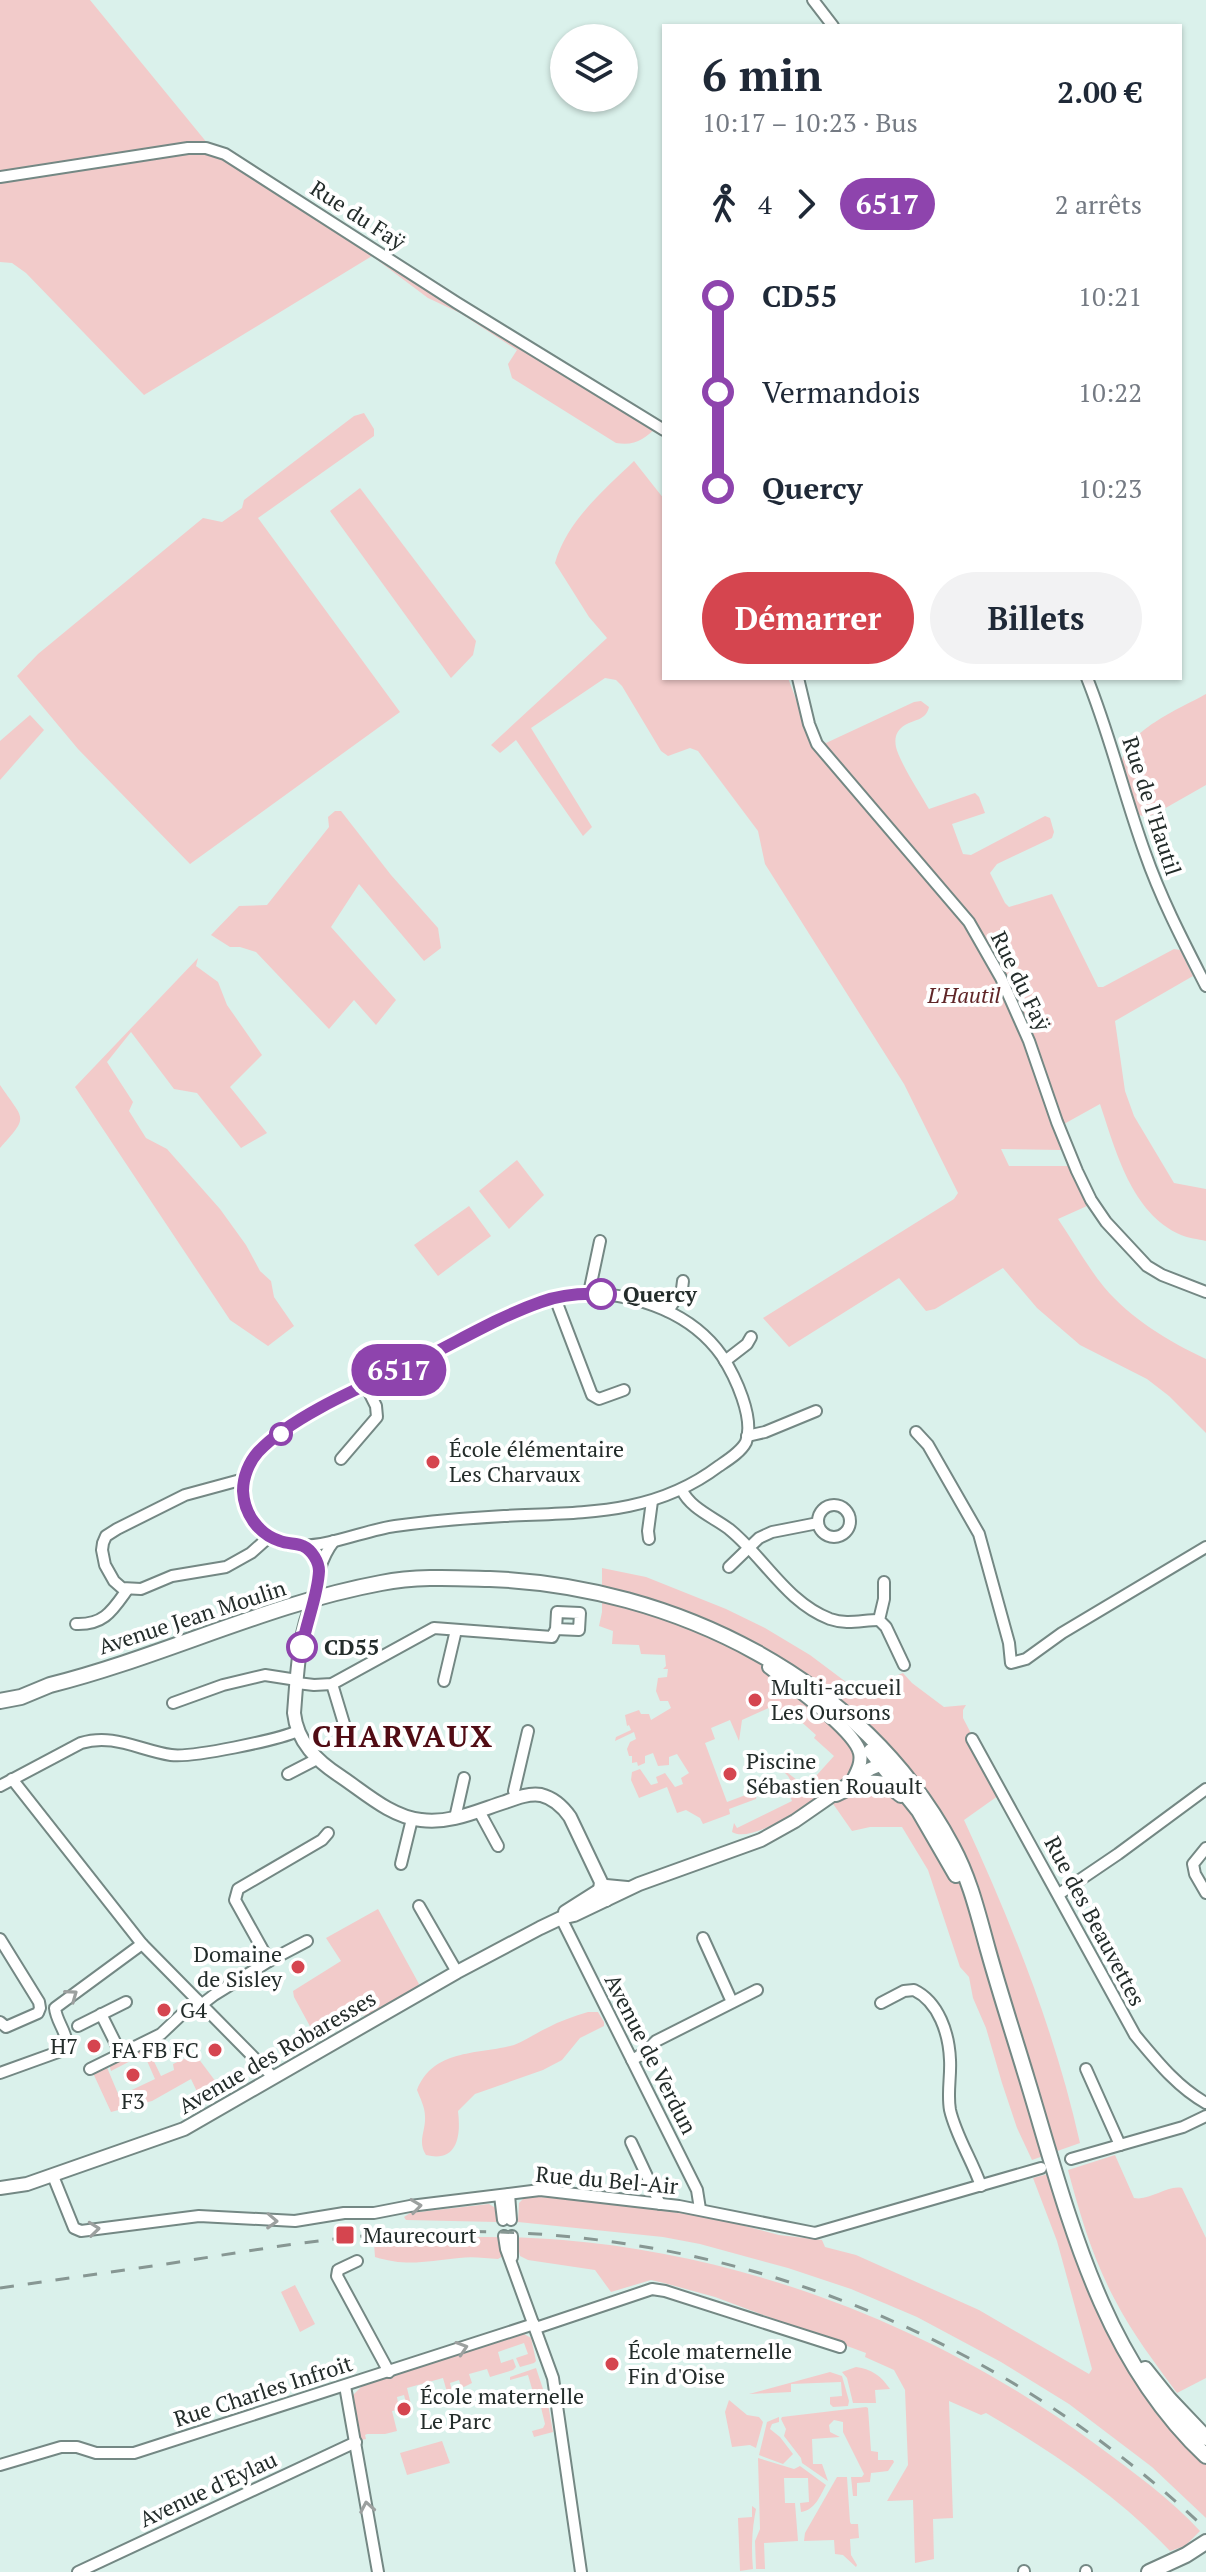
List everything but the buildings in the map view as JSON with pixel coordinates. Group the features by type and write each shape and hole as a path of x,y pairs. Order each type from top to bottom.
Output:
{"main road":[{"name":"Avenue Jean Moulin","path":"0,1701 383,1583 413,1578 486,1579"},
{"name":"Avenue Jean Moulin","path":"0,1710 117,1669 231,1637 311,1606 430,1585 486,1579"},
{"path":"486,1579 542,1582 599,1592 653,1607 715,1632 779,1665 844,1712 898,1766 940,1826 967,1879 1071,2222 1103,2307 1149,2390 1206,2456"},
{"path":"715,1632 831,1712 881,1763 930,1828 968,1900 987,1948"},
{"path":"836,1794 867,1782 887,1785 897,1791 928,1831 968,1900"},
{"path":"1103,2307 1136,2358 1206,2438"},
{"path":"1149,2572 1169,2565 1206,2542"}],"street":[{"path":"813,0 831,24"},
{"name":"Rue du Faÿ","path":"0,177 188,148 216,150 523,345 662,429"},
{"name":"Rue du Faÿ","path":"798,680 817,744 969,922 995,967 1029,1041 1057,1122 1091,1200 1147,1266 1206,1292"},
{"name":"Rue de l'Hautil","path":"1088,680 1162,898 1206,986"},
{"path":"589,1293 600,1241"},
{"path":"668,1311 682,1289 683,1281"},
{"path":"589,1293 630,1298 668,1311 709,1341 725,1361 741,1393 747,1426 745,1443 711,1472 682,1490 652,1501 599,1512 395,1526 334,1541 319,1552 269,1537 254,1523 243,1492 244,1479 254,1457 272,1439 311,1414 518,1311 555,1298 589,1293"},
{"path":"555,1298 592,1395 599,1399 624,1390"},
{"path":"725,1361 747,1344 751,1337"},
{"path":"341,1459 377,1417 376,1406 366,1386"},
{"path":"747,1436 816,1411"},
{"path":"916,1432 928,1445 979,1534 1009,1643 1011,1663 1026,1659 1062,1633 1206,1547"},
{"path":"244,1479 185,1495 106,1536 102,1550 105,1565 114,1581 127,1590 141,1589 180,1574 226,1567 251,1553 269,1537"},
{"path":"682,1490 689,1502 731,1531 781,1584 813,1610 843,1622 879,1620"},
{"path":"649,1539 652,1501"},
{"path":"729,1567 748,1546 765,1534 818,1523"},
{"path":"319,1552 319,1569 297,1681 294,1713 298,1731 317,1759 391,1810 412,1819 437,1821 455,1818 516,1798 541,1795 565,1810 605,1891"},
{"path":"879,1620 884,1582"},
{"path":"76,1624 89,1624 102,1619 127,1590"},
{"path":"879,1620 886,1627 904,1665"},
{"path":"173,1703 223,1685 265,1675 314,1685 332,1684 434,1628 552,1637 556,1629"},
{"path":"444,1681 456,1630"},
{"path":"769,1667 854,1741 860,1751 860,1761 851,1781"},
{"path":"332,1684 345,1727"},
{"path":"0,1786 81,1743 95,1739 113,1739 178,1755 211,1751 298,1731"},
{"path":"516,1798 514,1791 528,1731"},
{"name":"Rue des Beauvettes","path":"972,1739 1135,2035 1167,2073 1206,2103"},
{"path":"288,1774 317,1759"},
{"path":"881,1763 890,1763 940,1826"},
{"name":"Avenue des Robaresses","path":"0,2188 53,2176 184,2129 457,1972 561,1918 568,1918 605,1891 629,1888 761,1840 881,1763"},
{"path":"455,1818 464,1778"},
{"path":"12,1779 142,1944 273,2077"},
{"path":"1059,1894 1206,1789"},
{"path":"479,1811 498,1846"},
{"path":"401,1864 412,1819"},
{"path":"269,1961 235,1900 238,1889 322,1840 328,1833"},
{"path":"1206,1848 1193,1864 1206,1893"},
{"path":"419,1906 457,1972"},
{"name":"Avenue de Verdun","path":"561,1918 697,2190 700,2209"},
{"path":"703,1938 732,2002"},
{"path":"0,1939 40,2005 38,2013 6,2027 0,2022"},
{"path":"90,2069 161,2034 199,2002 307,1941"},
{"path":"0,2073 61,2051 67,2045 67,2038 55,2008 142,1944"},
{"path":"632,2060 656,2041 757,1990"},
{"path":"881,2003 904,1991 914,1990 924,1996 940,2017 948,2039 951,2113 981,2186"},
{"path":"78,2026 126,2002"},
{"path":"101,2014 121,2054"},
{"path":"1086,2069 1120,2145"},
{"path":"1071,2159 1183,2127 1206,2116"},
{"path":"631,2142 660,2204"},
{"name":"Rue du Bel-Air","path":"53,2176 74,2228 81,2231 199,2216 295,2221 535,2190 700,2209 815,2233 1041,2168"},
{"path":"504,2195 507,2220"},
{"path":"508,2236 514,2267 555,2385 581,2572"},
{"path":"357,2261 336,2272 337,2276 389,2372"},
{"name":"Rue Charles Infroit","path":"0,2465 61,2447 77,2447 96,2453 134,2453 652,2289 840,2347"},
{"path":"345,2386 378,2572"},
{"name":"Avenue d'Eylau","path":"78,2572 356,2442"}],"green space":[{"path":"0,0 90,0 208,144 440,284 658,426 639,440 616,443 512,378 508,364 517,350 460,313 428,298 372,256 144,395 26,273 12,263 0,262"},
{"path":"364,413 374,429 374,436 258,518 400,712 190,864 78,749 17,676 38,654 203,518 222,522 242,508 244,500 354,416"},
{"name":"L'Hautil","path":"634,461 662,496 662,680 789,680 809,734 826,743 921,701 929,707 928,711 900,729 896,747 929,809 975,793 979,797 985,813 952,824 963,854 971,855 1045,816 1050,818 1054,832 1052,838 997,864 990,873 1009,907 1052,894 1098,987 1174,949 1180,950 1193,976 1115,1021 1125,1091 1134,1116 1174,1183 1206,1189 1206,1241 1181,1235 1150,1212 1119,1160 1100,1104 1055,1129 1062,1150 1001,1149 1009,1166 1070,1166 1087,1206 1058,1219 1092,1271 1115,1299 1151,1328 1206,1359 1206,1433 1147,1379 1080,1345 1037,1308 1003,1268 935,1309 926,1311 899,1278 789,1347 763,1318 954,1199 958,1193 904,1084 765,864 758,831 698,751 690,748 668,756 661,751 622,686 616,680 605,678 531,728 592,827 583,836 516,740 500,753 491,745 607,638 589,617 555,563 577,520"},
{"path":"360,488 476,641 473,655 451,678 330,511"},
{"path":"1206,694 1206,785 1155,814 1147,817 1139,815 1123,772 1124,754 1141,732"},
{"path":"30,715 44,730 0,780 0,741"},
{"path":"335,811 341,811 438,928 441,948 424,961 359,884 331,927 396,1000 376,1025 354,1000 329,1029 256,952 230,947 211,935 239,906 267,905 329,827 328,817"},
{"path":"198,958 196,966 218,982 227,1005 262,1055 230,1087 267,1133 241,1148 197,1093 174,1089 131,1032 107,1062 133,1102 129,1111 146,1138 167,1149 220,1209 260,1271 271,1281 274,1297 294,1326 268,1346 230,1320 75,1087"},
{"path":"0,1085 18,1112 20,1123 0,1148"},
{"path":"517,1160 544,1195 509,1229 479,1191"},
{"path":"469,1206 491,1236 438,1276 414,1245"},
{"path":"602,1568 646,1577 726,1609 810,1655 858,1691 903,1673 944,1707 966,1705 963,1718 1002,1793 964,1820 1031,1978 1058,2060 1080,2143 1032,2160 1017,2128 986,2028 973,1998 969,1977 960,1967 928,1870 902,1827 870,1827 852,1831 829,1798 823,1795 765,1828 752,1833 732,1832 734,1823 737,1828 792,1801 788,1791 794,1787 782,1770 806,1787 834,1756 797,1718 787,1715 775,1705 742,1720 739,1741 730,1720 711,1728 715,1739 705,1743 727,1802 758,1787 756,1799 729,1809 730,1814 703,1824 700,1818 686,1810 677,1813 667,1787 639,1798 631,1780 632,1772 640,1769 651,1785 658,1783 656,1777 665,1773 675,1787 683,1784 681,1778 689,1773 677,1754 669,1757 669,1765 658,1766 653,1753 645,1756 645,1763 638,1766 637,1762 632,1763 627,1749 630,1742 636,1739 634,1732 615,1741 616,1737 631,1730 625,1715 639,1710 641,1714 649,1714 651,1720 671,1708 668,1701 660,1701 656,1691 658,1678 667,1677 668,1669 663,1669 666,1666 665,1655 641,1654 639,1645 612,1644 613,1631 599,1626"},
{"path":"378,1909 419,1984 414,1992 317,2039 293,1991 341,1961 326,1938"},
{"path":"588,2012 598,2012 604,2026 580,2038 562,2060 475,2094 458,2111 458,2138 451,2151 445,2155 426,2155 422,2140 425,2113 417,2090 434,2067 459,2056 514,2045 557,2023"},
{"path":"147,2047 161,2076 174,2070 173,2064 195,2054 222,2090 202,2102 191,2079 152,2101 111,2112 93,2073 106,2065 119,2096 155,2079 144,2054 111,2071 109,2064"},
{"path":"1115,2155 1134,2198 1182,2188 1206,2238 1206,2378 1177,2393 1136,2336 1107,2284 1077,2204 1068,2170"},
{"path":"1048,2174 1075,2257 1106,2330 1125,2365 1174,2431 1206,2463 1206,2518 1152,2467 1069,2404 1001,2362 917,2317 851,2289 700,2244 663,2237 518,2222 519,2203 524,2198 538,2197 611,2203 714,2218 779,2235 822,2240 825,2247 856,2255 979,2310 1089,2374 1092,2369 1057,2241 1033,2178"},
{"path":"489,2204 497,2209 497,2222 406,2220 404,2217 410,2213"},
{"path":"460,2237 550,2239 635,2249 706,2263 776,2282 845,2306 912,2335 1039,2405 1138,2476 1200,2531 1185,2546 1170,2551 1128,2511 1059,2459 986,2413 981,2415 949,2401 953,2518 933,2519 934,2559 915,2563 913,2500 887,2501 908,2465 905,2390 894,2370 865,2357 866,2353 715,2297 651,2280 611,2292 595,2270 528,2260 520,2256 517,2242 498,2242 503,2256 498,2259 469,2257 407,2263 375,2257 374,2243"},
{"path":"295,2285 315,2324 300,2332 281,2292"},
{"path":"524,2334 531,2338 534,2363 520,2367 516,2358 528,2354 524,2343 498,2352 501,2363 513,2359 516,2367 513,2370 490,2377 487,2369 469,2374 472,2383 464,2387 459,2380 450,2383 452,2391 447,2392 443,2378 407,2388 412,2409 408,2410 404,2395 397,2397 399,2409 392,2411 397,2431 367,2434 366,2439 361,2440 353,2395 363,2385"},
{"path":"856,2367 876,2374 890,2389 875,2390 876,2403 853,2403 847,2378 842,2372"},
{"path":"536,2368 553,2432 534,2437 532,2431 543,2428 545,2424 539,2399 535,2399 528,2375 510,2380 510,2377"},
{"path":"830,2372 842,2376 848,2406 833,2407 830,2404 830,2397 842,2396 841,2382 791,2384 791,2392 749,2394"},
{"path":"729,2400 747,2415 759,2417 763,2422 756,2448 750,2445 732,2447 725,2412"},
{"path":"866,2407 871,2451 878,2452 878,2460 894,2462 888,2471 871,2473 870,2482 857,2483 857,2496 853,2496 851,2477 862,2477 864,2474 843,2432 843,2422 834,2420 829,2425 830,2432 840,2437 812,2439 813,2464 822,2464 828,2481 802,2463 784,2436 786,2429 781,2419"},
{"path":"779,2417 779,2422 772,2424 770,2429 793,2454 783,2464 759,2455 767,2422"},
{"path":"442,2441 450,2463 407,2475 400,2453"},
{"path":"758,2458 794,2469 800,2466 826,2485 813,2505 801,2512 800,2503 809,2502 808,2478 784,2478 785,2503 795,2503 798,2541 764,2543 765,2569 756,2569 755,2541 760,2529"},
{"path":"837,2477 847,2477 850,2522 858,2524 859,2538 850,2539 856,2567 843,2555 835,2554 834,2540 804,2541 805,2533"},
{"path":"752,2506 756,2509 752,2539 753,2569 740,2571 738,2518 752,2517"}],"railway":[{"path":"0,2288 301,2243 392,2234 532,2234 639,2246 744,2269 844,2301 942,2344 1035,2396 1123,2458 1206,2529"}],"bus line":[{"name":"6517","path":"302,1647 319,1569 315,1557 303,1546 269,1537 250,1516 243,1492 244,1479 259,1451 311,1414 518,1311 555,1298 601,1294"}],"place":[{"name":"Quercy","path":"601,1294"},
{"name":"École élémentaire Les Charvaux","path":"433,1462"},
{"name":"CD55","path":"302,1647"},
{"name":"Multi-accueil Les Oursons","path":"755,1700"},
{"name":"Piscine Sébastien Rouault","path":"730,1774"},
{"name":"Domaine de Sisley","path":"298,1967"},
{"name":"G4","path":"164,2010"},
{"name":"H7","path":"94,2046"},
{"name":"FA FB FC","path":"215,2050"},
{"name":"F3","path":"133,2075"},
{"name":"Maurecourt","path":"345,2235"},
{"name":"École maternelle Fin d'Oise","path":"612,2364"},
{"name":"École maternelle Le Parc","path":"404,2409"}],"district":[{"name":"CHARVAUX","path":"403,1737"}]}
